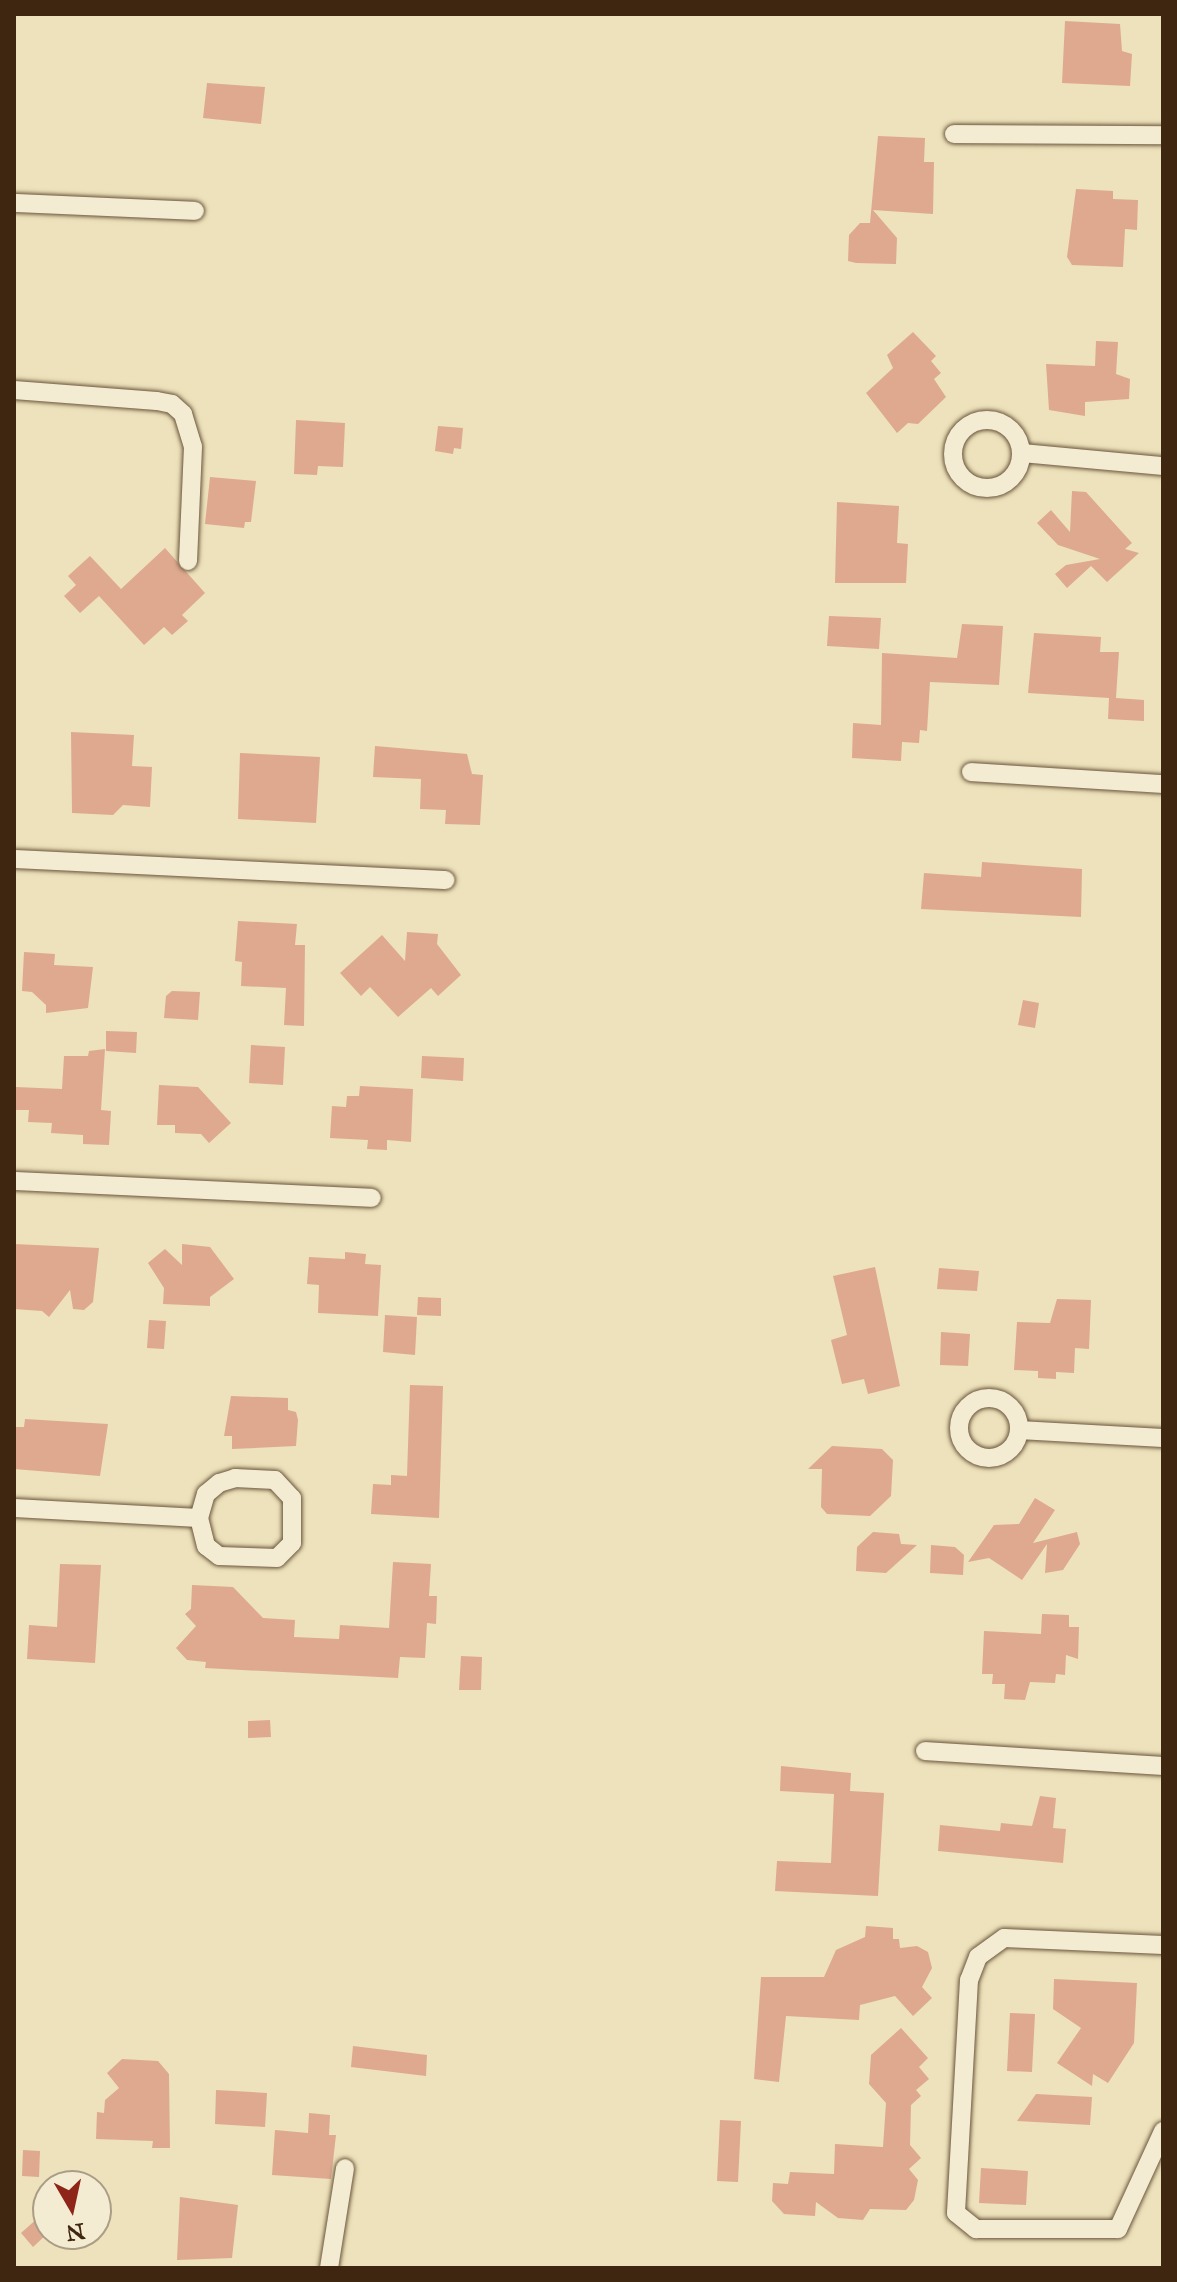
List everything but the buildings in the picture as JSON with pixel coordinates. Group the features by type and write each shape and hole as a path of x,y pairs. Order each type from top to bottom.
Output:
{"street":[{"path":"954,134 1163,135"},
{"path":"14,203 195,211"},
{"path":"14,390 157,401 172,404 183,414 193,447 188,561"},
{"path":"1022,453 1163,466"},
{"path":"971,772 1163,784"},
{"path":"14,859 445,880"},
{"path":"14,1181 372,1198"},
{"path":"1019,1430 1163,1438"},
{"path":"235,1478 275,1480 292,1498 292,1543 277,1558 219,1556 206,1546 199,1518 206,1494 219,1483 235,1478"},
{"path":"14,1508 199,1518"},
{"path":"925,1751 1163,1766"},
{"path":"1163,1945 1004,1938 978,1957 969,1980 956,2213 976,2229 1118,2229 1163,2131"},
{"path":"329,2268 345,2168"}]}
